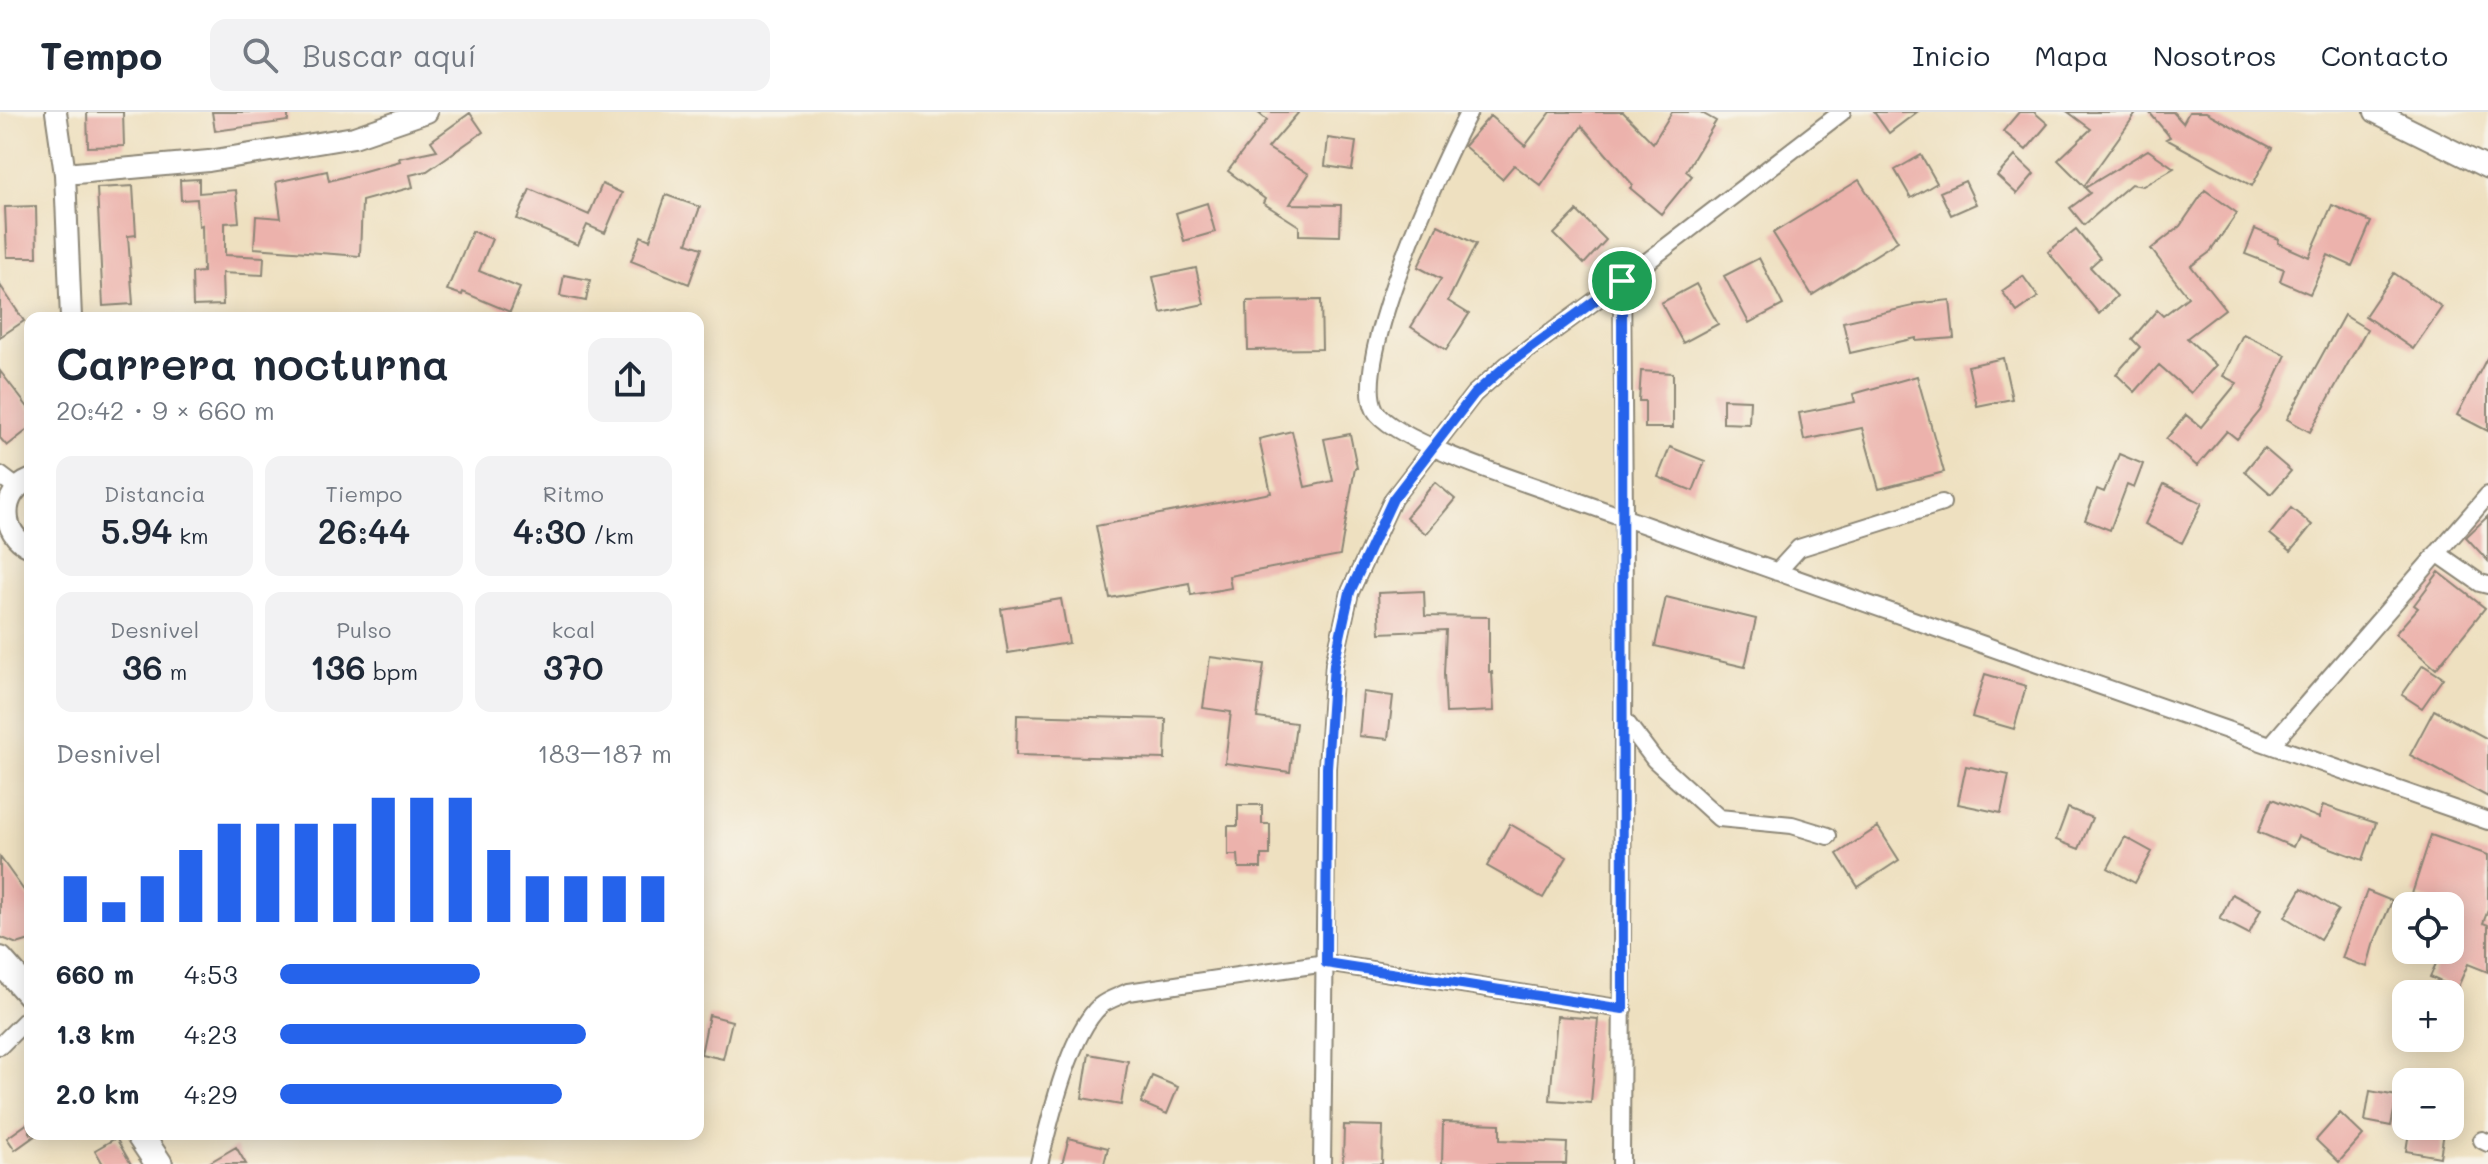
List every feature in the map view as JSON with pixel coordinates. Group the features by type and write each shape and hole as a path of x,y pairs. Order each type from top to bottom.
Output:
{"main road":[{"path":"143,1140 159,1164"}],"street":[{"path":"56,112 65,174 71,312"},
{"path":"65,174 209,161 354,137 427,112"},
{"path":"1469,112 1452,142 1400,266 1372,364 1370,399 1378,416 1431,448 2488,821"},
{"path":"1322,1164 1327,768 1334,664 1350,592 1393,499 1474,394 1496,374 1842,112"},
{"path":"2375,112 2488,168"},
{"path":"1621,1164 1622,281"},
{"path":"2271,745 2488,495"},
{"path":"8,496 9,531 23,542"},
{"path":"1777,572 1799,548 1942,503"},
{"path":"2437,553 2480,583 2488,585"},
{"path":"1623,718 1654,759 1719,818 1792,825 1828,836"},
{"path":"1039,1164 1055,1096 1085,1025 1101,1005 1128,992 1326,963 1623,1009"},
{"path":"0,1046 24,1022"}],"building":[{"path":"87,112 123,112 124,146 88,147"},
{"path":"212,112 288,112 288,121 215,131"},
{"path":"1257,112 1299,112 1268,148 1309,174 1290,204 1341,205 1340,236 1299,235 1299,226 1263,203 1265,199 1228,171 1267,120"},
{"path":"1551,112 1623,112 1653,143 1672,112 1700,112 1716,121 1686,171 1692,176 1661,214 1630,188 1633,185 1582,126 1541,186 1514,165 1502,179 1464,146 1490,116 1525,146"},
{"path":"1874,112 1917,112 1889,133"},
{"path":"2019,112 2034,112 2048,124 2026,150 2003,131"},
{"path":"2068,112 2137,112 2084,186 2058,160 2091,129"},
{"path":"2149,112 2173,112 2183,123 2189,112 2206,112 2272,148 2252,186 2166,139 2170,137"},
{"path":"470,113 483,132 427,171 410,175 413,187 362,201 360,256 254,248 256,216 281,218 276,182 327,171 329,181 400,161 399,158 437,150 431,141"},
{"path":"1328,138 1356,142 1352,170 1325,166"},
{"path":"2148,150 2174,168 2143,186 2131,184 2084,225 2070,208 2090,193 2085,188"},
{"path":"1921,155 1937,183 1911,198 1895,170"},
{"path":"2015,156 2034,174 2017,194 1997,176"},
{"path":"199,179 199,193 236,190 239,222 225,223 225,255 264,257 263,275 222,273 223,305 193,306 192,273 203,272 202,225 199,226 197,199 181,200 180,180"},
{"path":"1859,180 1898,241 1812,295 1773,233"},
{"path":"1965,181 1976,204 1951,215 1940,192"},
{"path":"602,184 622,193 605,233 587,225 578,245 517,219 530,189 589,215"},
{"path":"133,186 136,235 128,236 133,304 103,306 97,188"},
{"path":"2205,190 2237,213 2210,252 2191,266 2225,309 2187,338 2216,365 2191,393 2159,365 2135,392 2116,374 2140,347 2132,339 2157,310 2163,316 2188,297 2151,249 2180,226"},
{"path":"666,195 700,207 687,243 702,248 689,284 631,261 641,236 650,240"},
{"path":"1207,203 1215,232 1184,241 1176,213"},
{"path":"2332,205 2371,222 2352,266 2328,255 2310,294 2280,281 2284,269 2245,254 2255,229 2309,257"},
{"path":"36,206 37,257 7,257 5,207"},
{"path":"1577,211 1606,240 1584,264 1554,234"},
{"path":"1438,225 1476,244 1448,301 1469,314 1446,350 1411,327 1441,279 1418,267"},
{"path":"2076,229 2100,258 2090,267 2117,296 2099,314 2048,252"},
{"path":"472,231 492,239 479,271 520,288 510,312 463,292 462,295 447,290"},
{"path":"1759,258 1783,305 1749,323 1724,276"},
{"path":"1196,268 1204,304 1161,313 1153,277"},
{"path":"2394,273 2442,307 2413,349 2365,316"},
{"path":"564,275 590,280 586,301 560,296"},
{"path":"2023,276 2038,297 2017,312 2002,291"},
{"path":"1696,284 1718,324 1683,343 1661,303"},
{"path":"0,285 24,321 0,337"},
{"path":"1321,300 1322,349 1248,350 1247,301"},
{"path":"1950,300 1954,338 1916,341 1916,338 1850,353 1843,322 1913,304"},
{"path":"2344,315 2367,329 2310,432 2287,419"},
{"path":"2243,334 2286,355 2260,411 2237,439 2227,431 2197,466 2166,439 2186,415 2201,427 2237,383 2223,376"},
{"path":"2488,356 2488,431 2457,415"},
{"path":"2003,358 2012,399 1977,406 1968,366"},
{"path":"0,371 24,402 24,433 7,446 0,438"},
{"path":"1641,371 1673,373 1673,428 1645,428 1645,401 1639,401"},
{"path":"1917,376 1944,472 1879,489 1862,428 1804,440 1799,413 1855,402 1853,394"},
{"path":"1723,399 1750,400 1749,424 1723,423"},
{"path":"1292,431 1305,487 1333,481 1324,439 1350,434 1357,468 1340,555 1229,576 1231,588 1191,595 1189,583 1110,598 1096,526 1271,493 1259,439"},
{"path":"1670,447 1705,461 1693,491 1658,477"},
{"path":"2264,448 2291,471 2271,494 2245,471"},
{"path":"2119,454 2143,464 2134,488 2127,485 2110,530 2085,520 2097,489 2104,492"},
{"path":"1435,482 1455,499 1426,534 1406,517"},
{"path":"2164,484 2202,503 2182,543 2145,524"},
{"path":"2291,508 2312,525 2291,551 2270,534"},
{"path":"2488,516 2488,561 2466,537"},
{"path":"2439,572 2485,608 2436,669 2395,634 2418,608 2414,605"},
{"path":"1424,591 1425,616 1489,617 1489,672 1492,672 1494,711 1446,713 1446,630 1380,633 1378,593"},
{"path":"1666,597 1756,619 1745,667 1655,646"},
{"path":"1061,599 1069,643 1008,653 1001,609"},
{"path":"1210,657 1264,664 1257,718 1296,723 1290,772 1225,763 1231,712 1203,708"},
{"path":"2423,665 2443,678 2422,708 2402,695"},
{"path":"1985,674 2026,686 2014,729 1972,717"},
{"path":"1363,692 1393,696 1388,739 1359,736"},
{"path":"2434,710 2488,739 2488,797 2410,755"},
{"path":"1017,715 1166,719 1165,759 1016,755"},
{"path":"1966,766 2009,775 2001,813 1958,804"},
{"path":"2272,799 2319,818 2323,805 2376,823 2363,860 2298,836 2293,847 2258,832"},
{"path":"1238,805 1262,805 1262,824 1270,824 1270,855 1261,855 1261,868 1239,868 1238,855 1228,855 1228,826 1238,826"},
{"path":"2068,808 2092,818 2079,849 2056,840"},
{"path":"1510,824 1567,857 1543,898 1487,866"},
{"path":"1878,827 1899,860 1858,887 1837,854"},
{"path":"2431,835 2488,855 2488,910 2483,923 2488,925 2488,972 2468,964 2461,980 2430,977 2436,964 2464,964 2464,892 2413,892"},
{"path":"2125,837 2152,852 2135,883 2108,868"},
{"path":"0,857 24,891 24,942 17,944 0,937"},
{"path":"2302,888 2338,910 2320,939 2285,917"},
{"path":"2367,891 2392,901 2367,967 2342,958"},
{"path":"2232,894 2261,909 2249,934 2220,919"},
{"path":"709,1015 732,1021 723,1059 704,1055"},
{"path":"1557,1016 1598,1019 1591,1103 1550,1100"},
{"path":"1089,1054 1128,1061 1121,1105 1082,1098"},
{"path":"1152,1076 1178,1087 1167,1114 1141,1103"},
{"path":"2370,1091 2392,1095 2391,1126 2365,1121"},
{"path":"2340,1113 2363,1135 2339,1162 2316,1140"},
{"path":"1443,1122 1500,1124 1500,1140 1567,1143 1566,1164 1442,1164"},
{"path":"1344,1125 1383,1126 1382,1164 1343,1164"},
{"path":"24,1126 24,1140 29,1140 15,1150 7,1138"},
{"path":"1069,1138 1108,1148 1104,1164 1062,1164"},
{"path":"117,1140 131,1164 103,1164 95,1150"},
{"path":"2408,1140 2443,1140 2440,1157 2406,1151"},
{"path":"236,1147 246,1164 207,1164"}],"route":[{"path":"1622,281 1623,1009 1326,963 1327,768 1334,664 1350,592 1393,499 1474,394 1507,365 1622,281"}]}
